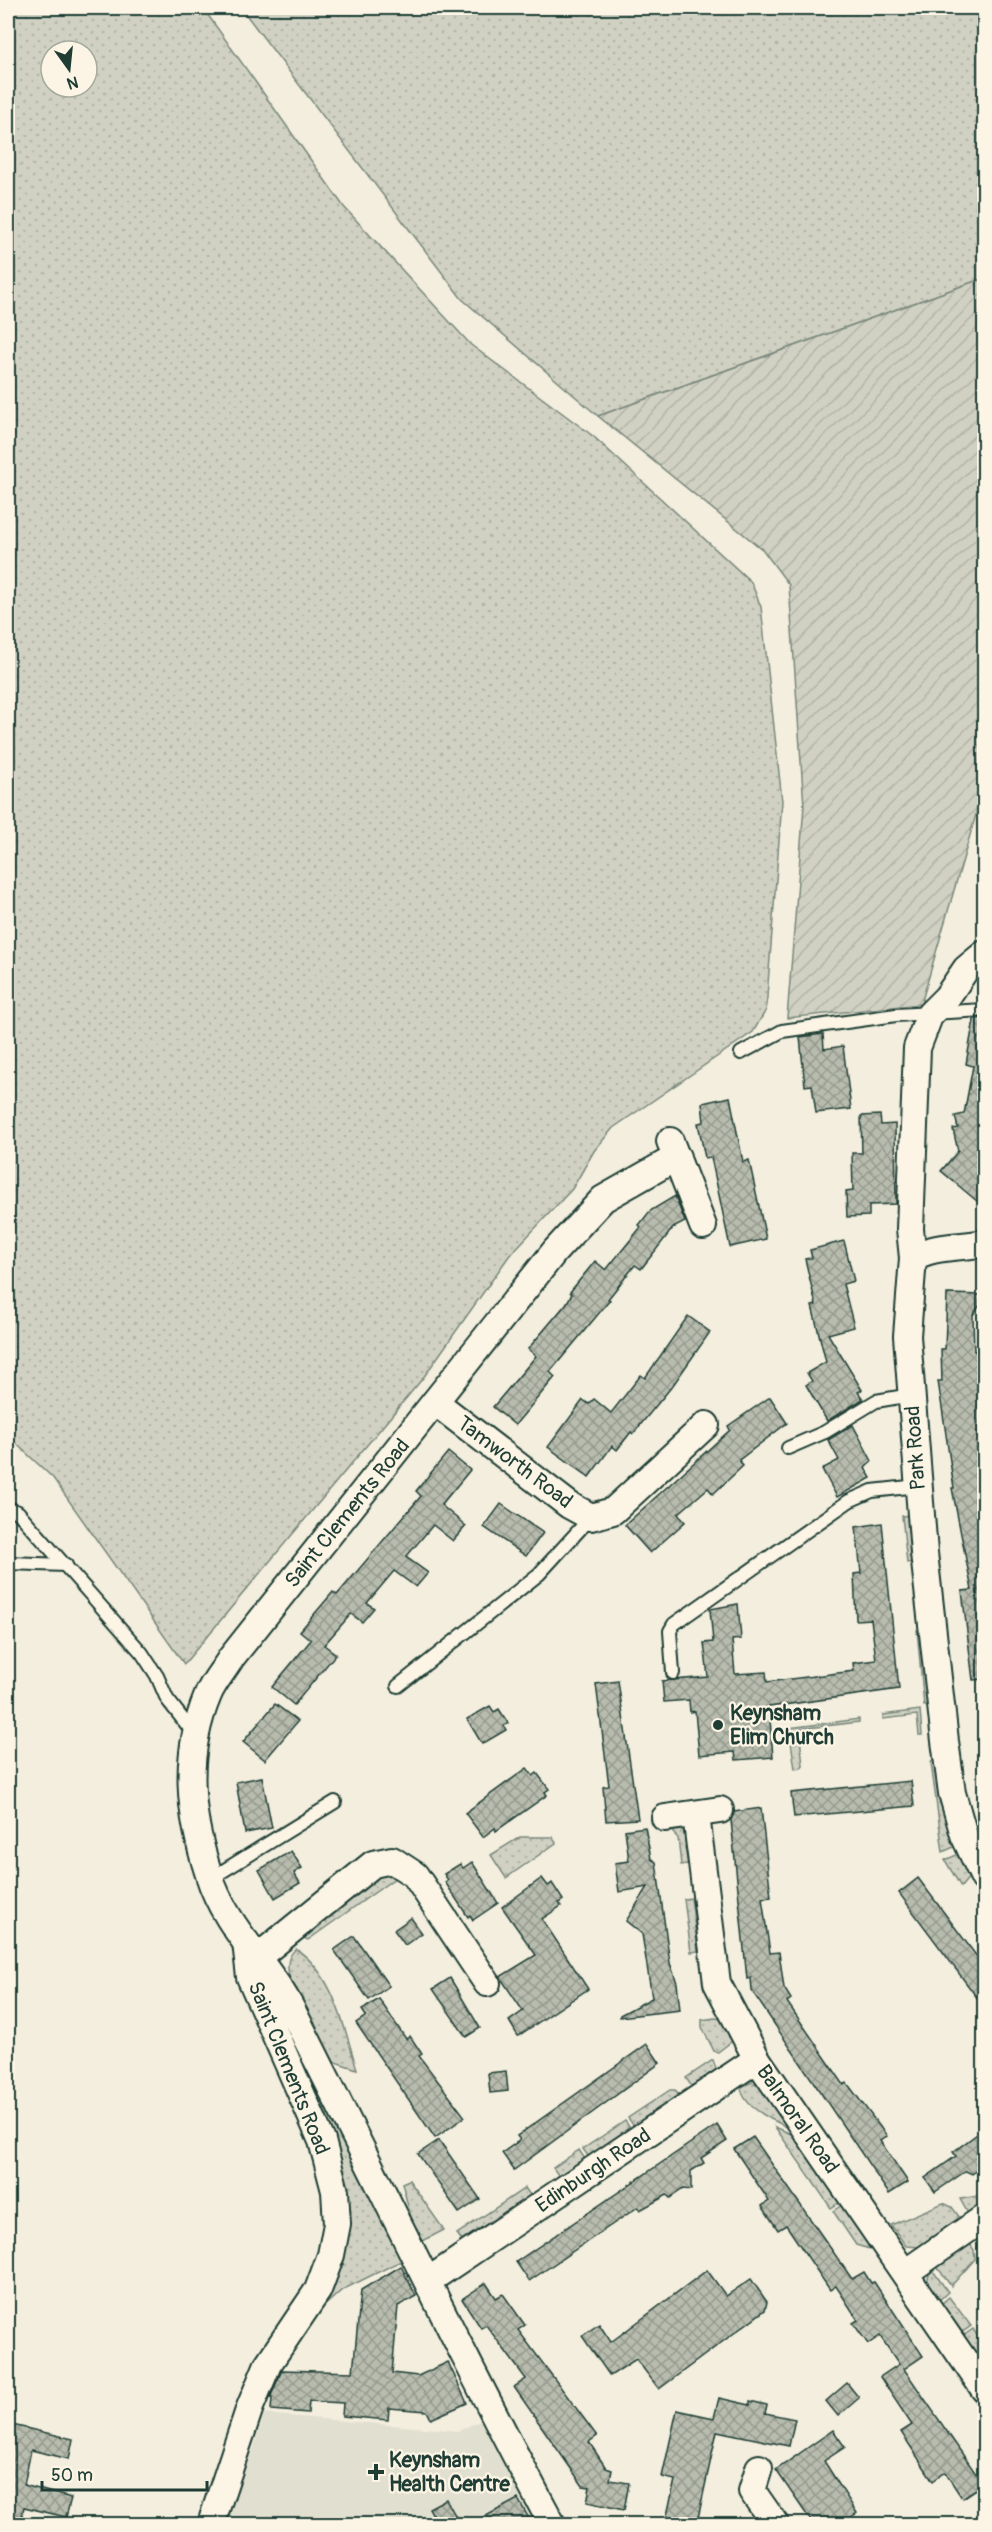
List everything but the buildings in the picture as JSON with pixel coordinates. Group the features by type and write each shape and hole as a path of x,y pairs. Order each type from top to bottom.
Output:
{"street":[{"path":"930,1014 947,997 966,969 984,954"},
{"name":"Park Road","path":"930,1014 917,1048 910,1229 913,1258 907,1336 918,1486 952,1793 964,1835 984,1878"},
{"name":"Saint Clements Road","path":"552,2524 506,2441 282,1989 225,1914 210,1879 197,1828 190,1776 196,1736 209,1694 231,1658 555,1251 603,1198 673,1149 703,1226"},
{"path":"913,1258 929,1250 960,1249 984,1244"},
{"name":"Tamworth Road","path":"435,1402 569,1505 591,1517 613,1511 706,1425"},
{"name":"Balmoral Road","path":"665,1818 708,1812 717,1983 757,2059 984,2389"},
{"path":"252,1949 373,1864 392,1860 415,1875 487,1983"},
{"name":"Saint Clements Road","path":"211,2524 250,2407 268,2364 318,2290 331,2255 337,2224 335,2191 322,2141 250,1977 252,1949"},
{"name":"Edinburgh Road","path":"428,2281 757,2059"},
{"path":"905,2273 984,2218"},
{"path":"759,2468 752,2491 775,2524"}],"lane":[{"path":"741,1053 782,1031 896,1015 984,1010"},
{"path":"788,1448 825,1432 876,1401 911,1395"},
{"path":"673,1673 670,1630 674,1624 849,1501 872,1491 918,1486"},
{"path":"8,1508 18,1512 142,1653 157,1676 167,1699 196,1736"},
{"path":"398,1686 539,1574 591,1517"},
{"path":"8,1563 66,1565"},
{"path":"210,1879 335,1802"}],"shaded area":[{"path":"8,8 203,8 344,207 471,345 593,436 751,582 761,607 782,801 766,1010 753,1032 613,1128 594,1151 572,1189 509,1256 423,1378 184,1664 53,1478 8,1436"},
{"path":"241,8 984,8 984,278 598,416 462,299"},
{"path":"984,278 984,787 921,1004 787,1018 804,806 789,585 763,550 598,416"},
{"path":"910,1515 915,1562 907,1563 902,1516"},
{"path":"917,1630 924,1630 932,1705 924,1706"},
{"path":"920,1710 922,1735 919,1735 917,1715 883,1719 883,1715"},
{"path":"859,1719 859,1722 799,1729 803,1765 795,1769 789,1728"},
{"path":"933,1759 937,1759 958,1845 943,1852 931,1763"},
{"path":"679,1825 692,1838 685,1847 688,1864 681,1865 678,1838 673,1833"},
{"path":"520,1837 553,1837 556,1843 506,1878 491,1855"},
{"path":"961,1853 970,1876 961,1887 945,1860"},
{"path":"378,1871 402,1873 308,1940 297,1935"},
{"path":"691,1898 698,1951 691,1952 684,1899"},
{"path":"296,1949 309,1960 329,1987 357,2069 332,2061 306,2013 289,1974 289,1961"},
{"path":"269,1986 405,2259 342,2290 320,2310 343,2248"},
{"path":"715,2018 727,2020 736,2038 718,2052 714,2051 702,2027 702,2020"},
{"path":"713,2060 718,2074 694,2090 686,2078"},
{"path":"752,2082 764,2087 792,2129 760,2113 747,2101 741,2087"},
{"path":"670,2090 675,2090 681,2099 636,2129 628,2118"},
{"path":"625,2121 632,2131 591,2160 583,2149"},
{"path":"775,2127 801,2138 843,2200 831,2208"},
{"path":"579,2150 587,2162 561,2179 553,2168"},
{"path":"409,2180 444,2230 421,2242 415,2233 402,2183"},
{"path":"525,2188 533,2199 466,2246 457,2234"},
{"path":"984,2195 984,2207 970,2217 960,2199"},
{"path":"845,2203 873,2250 856,2245 833,2211"},
{"path":"943,2203 952,2207 963,2222 920,2247 906,2246 891,2225"},
{"path":"968,2241 974,2250 975,2259 951,2286 935,2264"},
{"path":"931,2268 948,2292 935,2304 926,2285"},
{"path":"949,2297 971,2326 961,2333 935,2309"},
{"path":"973,2329 984,2346 984,2367 963,2336"},
{"name":"Keynsham Health Centre","path":"264,2414 458,2431 484,2419 539,2524 222,2524 227,2494 253,2450"}],"place":[{"name":"Keynsham Elim Church","path":"718,1725"},
{"name":"Keynsham Health Centre","path":"376,2472"}]}
